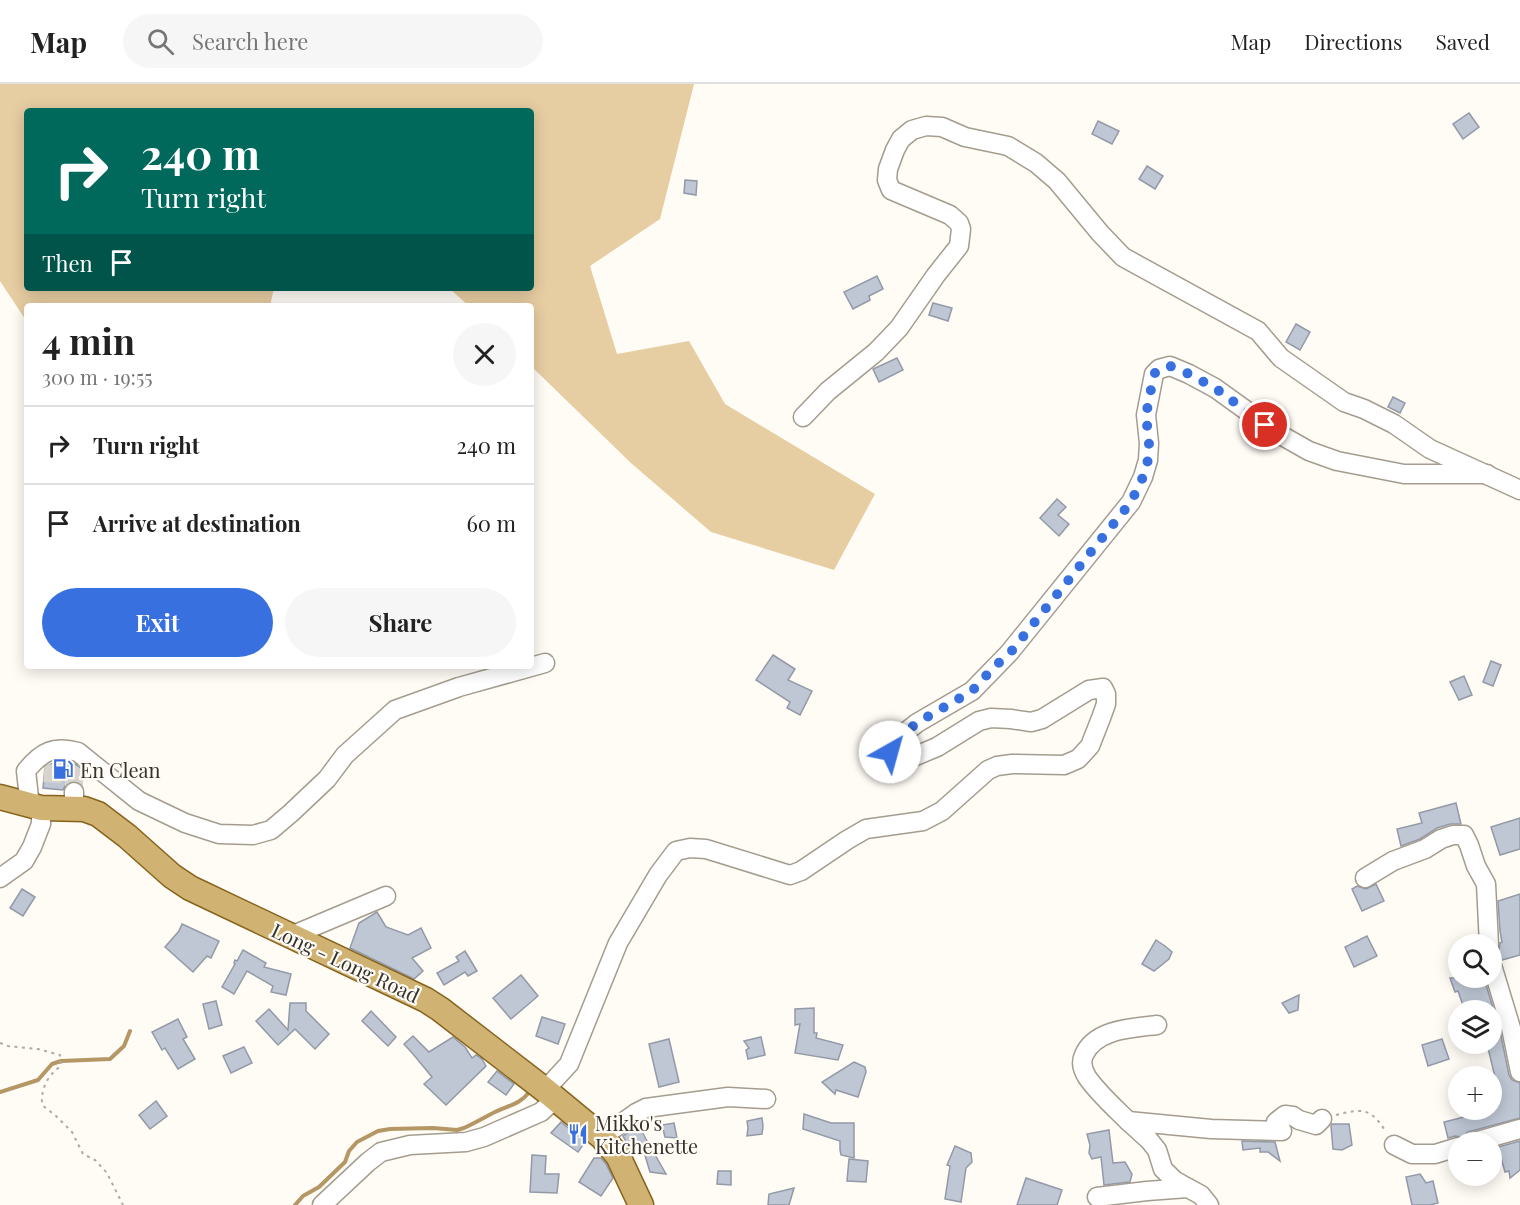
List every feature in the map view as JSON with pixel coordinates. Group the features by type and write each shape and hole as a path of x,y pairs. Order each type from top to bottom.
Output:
{"main road":[{"name":"Long - Long Road","path":"0,797 35,807 74,800 84,809 98,814 172,876 190,888 426,1000 454,1018 603,1137 618,1155 641,1205"}],"street":[{"path":"803,417 828,391 876,352 899,328 959,246 961,229 959,223 950,215 891,190 888,185 888,169 894,150 901,139 912,130 926,126 942,128 965,137 1008,146 1036,163 1057,181 1123,257 1258,332 1281,358 1344,402 1394,424 1430,449 1520,490"},
{"path":"322,1205 381,1152 410,1145 466,1142 484,1137 541,1112 569,1064 618,943 658,875 676,851 690,848 706,849 790,875 801,871 866,829 923,821 942,811 988,770 997,766 1064,765 1078,759 1090,746 1106,704 1106,694 1103,688 1089,690 1042,719 1031,722 991,718 979,721 938,747 906,760 892,756 890,750 892,743 917,723 972,691 1010,653 1131,502 1148,460 1146,415 1154,374 1159,369 1170,366 1189,374 1215,388 1279,434 1309,451 1337,461 1404,474 1487,474"},
{"path":"534,666 545,663"},
{"path":"0,878 24,861 41,824 35,807 35,772 32,763 44,753 67,749 78,752 139,801 185,823 219,834 253,836 271,830 291,813 327,779 345,755 395,710 459,687 524,669"},
{"path":"1365,878 1393,861 1425,849 1441,839 1453,835 1464,835 1486,884 1488,934"},
{"path":"291,936 386,896"},
{"path":"1499,988 1511,1028 1520,1072"},
{"path":"1156,1025 1127,1028 1092,1041 1082,1059 1082,1065 1098,1091 1157,1150 1163,1169 1174,1180 1201,1195 1209,1205"},
{"path":"603,1137 646,1108 717,1098 766,1099"},
{"path":"1128,1121 1211,1129 1282,1131 1276,1122 1285,1115 1316,1125 1322,1119"},
{"path":"1502,1134 1520,1129"},
{"path":"1394,1145 1412,1154 1435,1154 1448,1150"},
{"path":"1097,1197 1188,1188"}],"path":[{"path":"0,1043 60,1055 62,1066 51,1073 41,1093 42,1105 72,1132 83,1154 96,1160 107,1173 123,1205"},
{"path":"1322,1119 1350,1112 1367,1112 1378,1119 1394,1145"}],"shaded area":[{"path":"0,84 694,84 660,219 590,266 617,354 689,341 725,404 875,494 834,570 711,532 631,463 534,369 534,303 466,303 452,291 534,291 534,108 24,108 24,291 273,291 271,303 24,303 24,317 0,281"}],"building":[{"path":"1469,113 1479,127 1463,139 1453,124"},
{"path":"1098,121 1119,131 1112,144 1092,134"},
{"path":"1147,166 1163,176 1155,189 1139,179"},
{"path":"685,180 697,181 696,195 684,193"},
{"path":"877,276 883,289 869,296 870,300 853,309 844,292"},
{"path":"933,303 952,308 948,321 929,315"},
{"path":"1296,324 1310,332 1300,350 1286,342"},
{"path":"897,358 903,370 879,382 873,369"},
{"path":"1393,397 1405,403 1400,413 1388,407"},
{"path":"1057,499 1066,507 1058,515 1069,524 1059,536 1040,518"},
{"path":"773,655 795,669 788,680 812,691 800,715 787,708 790,702 756,680"},
{"path":"1491,661 1501,665 1493,686 1483,682"},
{"path":"1464,676 1472,695 1459,700 1450,682"},
{"name":"En Clean","path":"57,761 73,762 81,769 80,782 69,782 63,790 43,788 45,767"},
{"path":"1456,803 1461,824 1450,824 1437,828 1420,839 1401,846 1397,829 1422,823 1419,813"},
{"path":"1520,818 1520,849 1500,855 1491,827"},
{"path":"1376,884 1384,901 1362,911 1352,889 1357,886 1366,889"},
{"path":"22,889 35,897 23,916 10,908"},
{"path":"1520,894 1520,955 1502,960 1502,934 1498,901"},
{"path":"377,912 386,927 408,935 421,928 431,948 412,958 423,971 414,979 350,948 359,923"},
{"path":"182,924 219,941 211,958 207,956 193,972 165,947"},
{"path":"1367,936 1377,956 1354,967 1345,947"},
{"path":"1156,940 1172,952 1169,959 1154,971 1142,964"},
{"path":"243,950 266,963 264,967 291,974 286,995 271,992 273,986 247,971 234,994 222,987 235,960 237,961"},
{"path":"465,951 477,971 468,976 465,972 444,985 437,973 459,961 456,957"},
{"path":"521,975 538,996 511,1019 493,998"},
{"path":"1454,988 1487,988 1491,1000 1461,1000 1458,991 1455,992"},
{"path":"1299,995 1298,1010 1289,1013 1282,1003"},
{"path":"216,1001 222,1025 209,1029 203,1004"},
{"path":"290,1003 306,1003 306,1011 329,1034 315,1049 295,1029 278,1045 256,1021 269,1009 288,1030"},
{"path":"814,1008 816,1038 843,1045 838,1060 795,1053 800,1024 795,1025 795,1009"},
{"path":"371,1011 396,1037 388,1046 362,1021"},
{"path":"542,1017 565,1024 558,1044 536,1036"},
{"path":"178,1019 187,1037 183,1039 195,1059 178,1069 165,1048 162,1050 152,1032"},
{"path":"413,1036 429,1052 453,1037 465,1047 472,1058 476,1055 486,1066 446,1105 424,1084 432,1077 404,1044"},
{"path":"761,1037 765,1055 748,1059 746,1050 749,1048 744,1041"},
{"path":"669,1039 679,1082 659,1087 649,1044"},
{"path":"1442,1039 1449,1059 1428,1066 1422,1045"},
{"path":"1502,1041 1509,1075 1512,1080 1520,1083 1520,1118 1468,1132 1448,1132 1448,1138 1444,1122 1502,1120 1502,1066 1492,1066 1489,1054 1502,1054"},
{"path":"244,1047 252,1063 231,1073 223,1056"},
{"path":"854,1062 865,1067 866,1072 858,1097 836,1090 835,1094 822,1082"},
{"path":"497,1071 514,1084 506,1095 488,1082"},
{"path":"156,1101 167,1116 150,1129 139,1115"},
{"path":"804,1114 831,1123 854,1123 854,1158 841,1155 840,1141 803,1129"},
{"path":"762,1118 762,1134 747,1136 747,1121"},
{"path":"561,1122 585,1142 578,1152 551,1133"},
{"path":"674,1123 677,1138 665,1137 662,1125"},
{"path":"1332,1124 1349,1124 1352,1145 1342,1150 1333,1149"},
{"path":"639,1126 666,1174 650,1172 641,1142 629,1147 623,1136"},
{"path":"1109,1130 1113,1163 1125,1162 1132,1174 1130,1182 1104,1185 1101,1157 1092,1159 1089,1153 1090,1145 1087,1134"},
{"path":"1242,1141 1275,1142 1280,1161 1268,1152 1260,1152 1260,1148 1243,1150"},
{"path":"1520,1141 1520,1170 1510,1178 1509,1171 1505,1172 1502,1161 1502,1146"},
{"path":"955,1146 971,1153 972,1162 966,1168 961,1202 945,1199 950,1166 947,1165"},
{"path":"532,1155 546,1156 545,1174 559,1174 557,1193 530,1192"},
{"path":"594,1158 601,1158 613,1178 601,1196 579,1182"},
{"path":"849,1159 868,1161 866,1182 847,1181"},
{"path":"718,1171 731,1171 731,1185 717,1184"},
{"path":"1420,1174 1426,1183 1433,1181 1438,1203 1412,1205 1406,1177"},
{"path":"1026,1178 1062,1190 1057,1205 1017,1205"},
{"path":"794,1188 789,1205 768,1205 769,1194"}],"waterway":[{"path":"0,1092 38,1080 52,1064 61,1061 110,1059 124,1046 130,1031"},
{"path":"295,1205 303,1196 319,1187 345,1162 349,1151 357,1142 378,1131 433,1128 457,1130 518,1102 529,1092"}],"tunnel":[{"path":"44,773 74,775 74,792"}],"place":[{"name":"En Clean","path":"63,769"},
{"name":"Mikko's Kitchenette","path":"578,1134"}],"route":[{"path":"890,752 892,743 917,723 972,691 1010,653 1131,502 1148,460 1146,415 1154,374 1159,369 1170,366 1178,368 1215,388 1265,425"}]}
